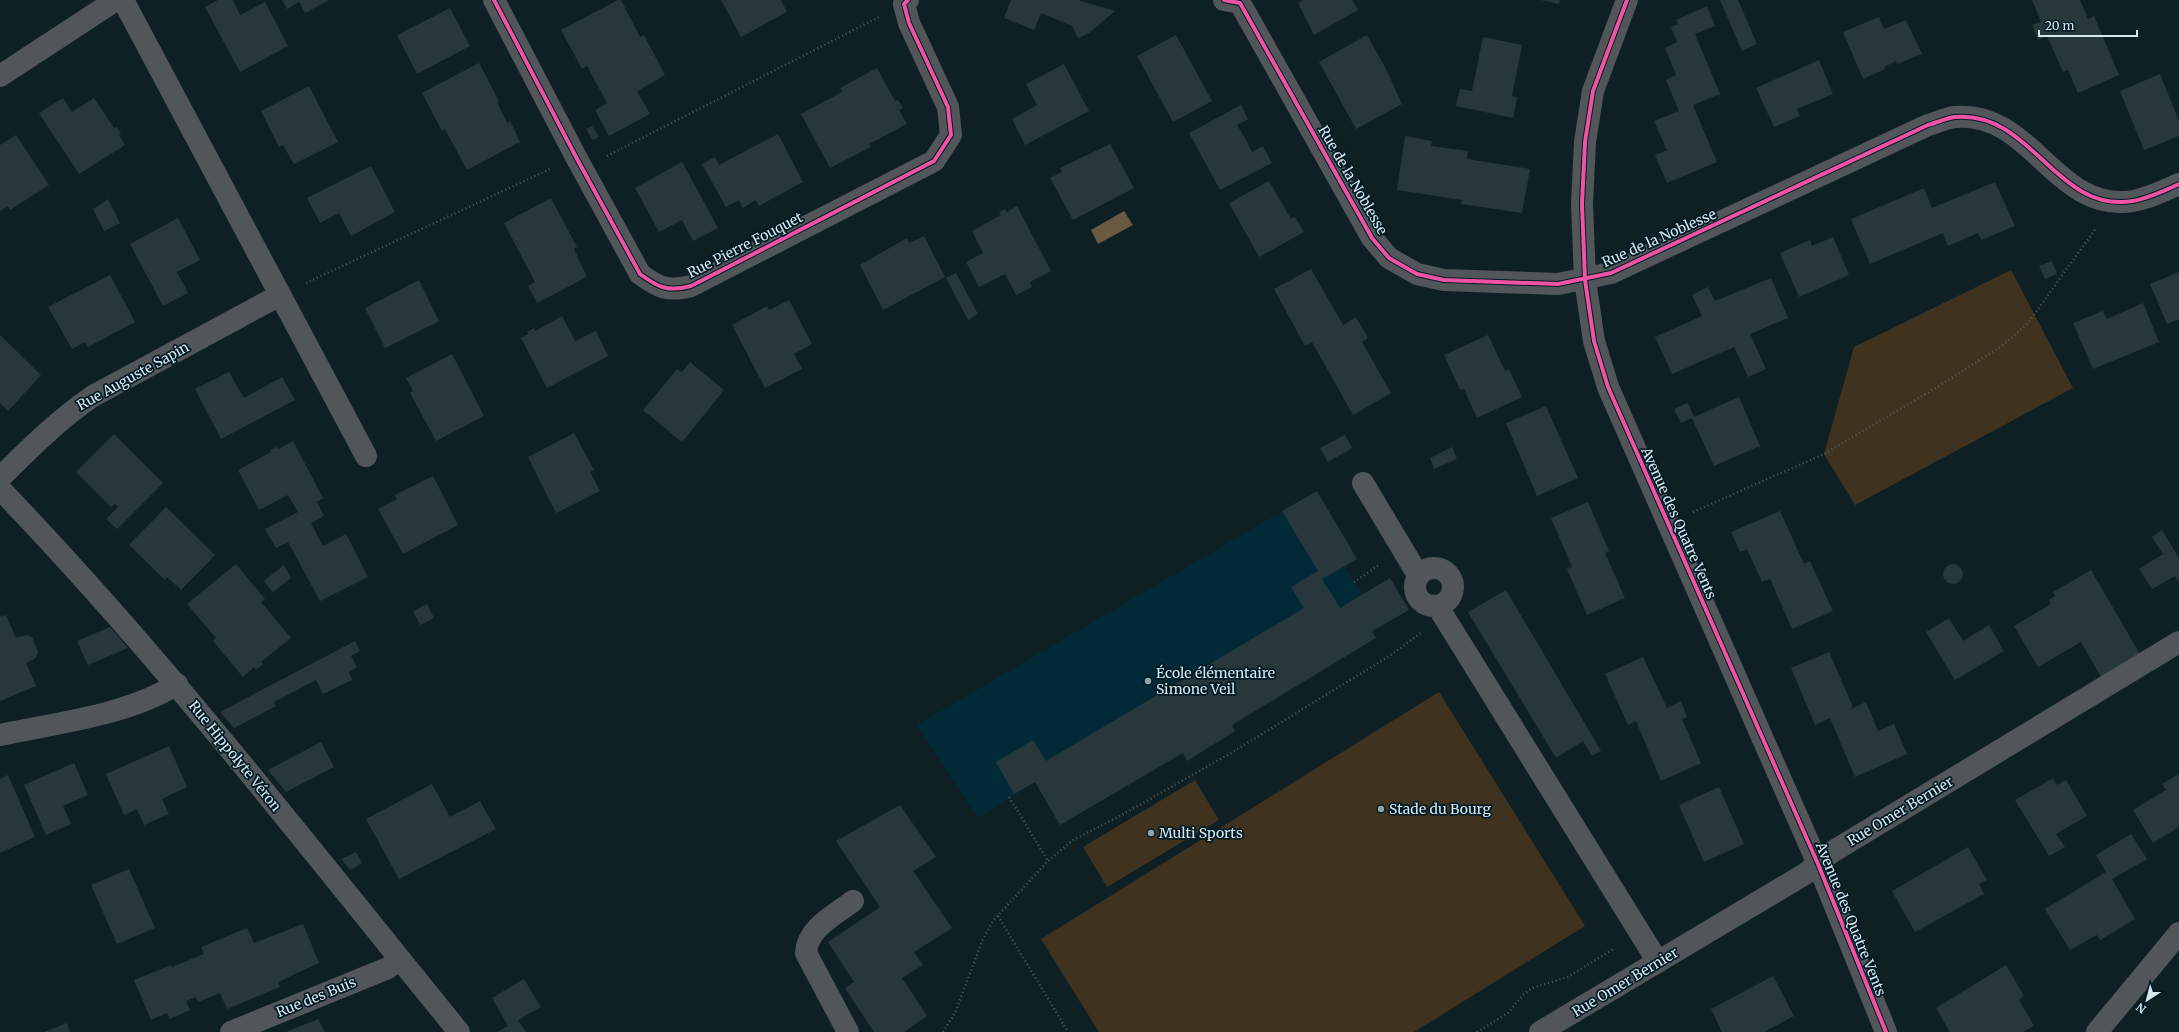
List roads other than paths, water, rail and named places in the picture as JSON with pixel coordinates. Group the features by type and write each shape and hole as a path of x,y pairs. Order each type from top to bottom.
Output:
{"street":[{"path":"0,76 116,0"},
{"path":"123,0 366,456"},
{"name":"Rue Pierre Fouquet","path":"494,0 579,163 640,274 656,286 675,290 691,286 934,162 951,135 948,108 909,23 906,2"},
{"name":"Rue de la Noblesse","path":"1224,0 1240,3 1372,238 1389,258 1417,274 1444,280 1558,284 1611,274 1921,129 1954,117 1982,119 2005,128 2024,142 2061,178 2077,189 2095,197 2114,201 2132,201 2151,196 2179,184"},
{"name":"Avenue des Quatre Vents","path":"1627,0 1594,91 1585,142 1582,204 1585,280 1594,341 1608,387 1818,864 1886,1032"},
{"name":"Rue Auguste Sapin","path":"0,478 42,435 67,414 93,396 280,295"},
{"path":"1363,483 1418,575"},
{"name":"Rue Hippolyte Véron","path":"0,489 66,557 177,684 459,1032"},
{"path":"1441,612 1452,595 1453,583 1451,577 1441,569 1428,568 1418,575 1414,588 1419,600 1441,612 1658,962"},
{"name":"Rue Omer Bernier","path":"1540,1032 1805,874 1832,852 2179,642"},
{"path":"0,735 108,712 162,694 177,684"},
{"path":"848,1032 806,953 807,942 816,929 853,901"},
{"path":"2097,1032 2179,933"},
{"name":"Rue des Buis","path":"231,1032 388,968 400,959"}],"place":[{"name":"École élémentaire Simone Veil","path":"1148,681"},
{"name":"Stade du Bourg","path":"1381,809"},
{"name":"Multi Sports","path":"1151,833"}]}
